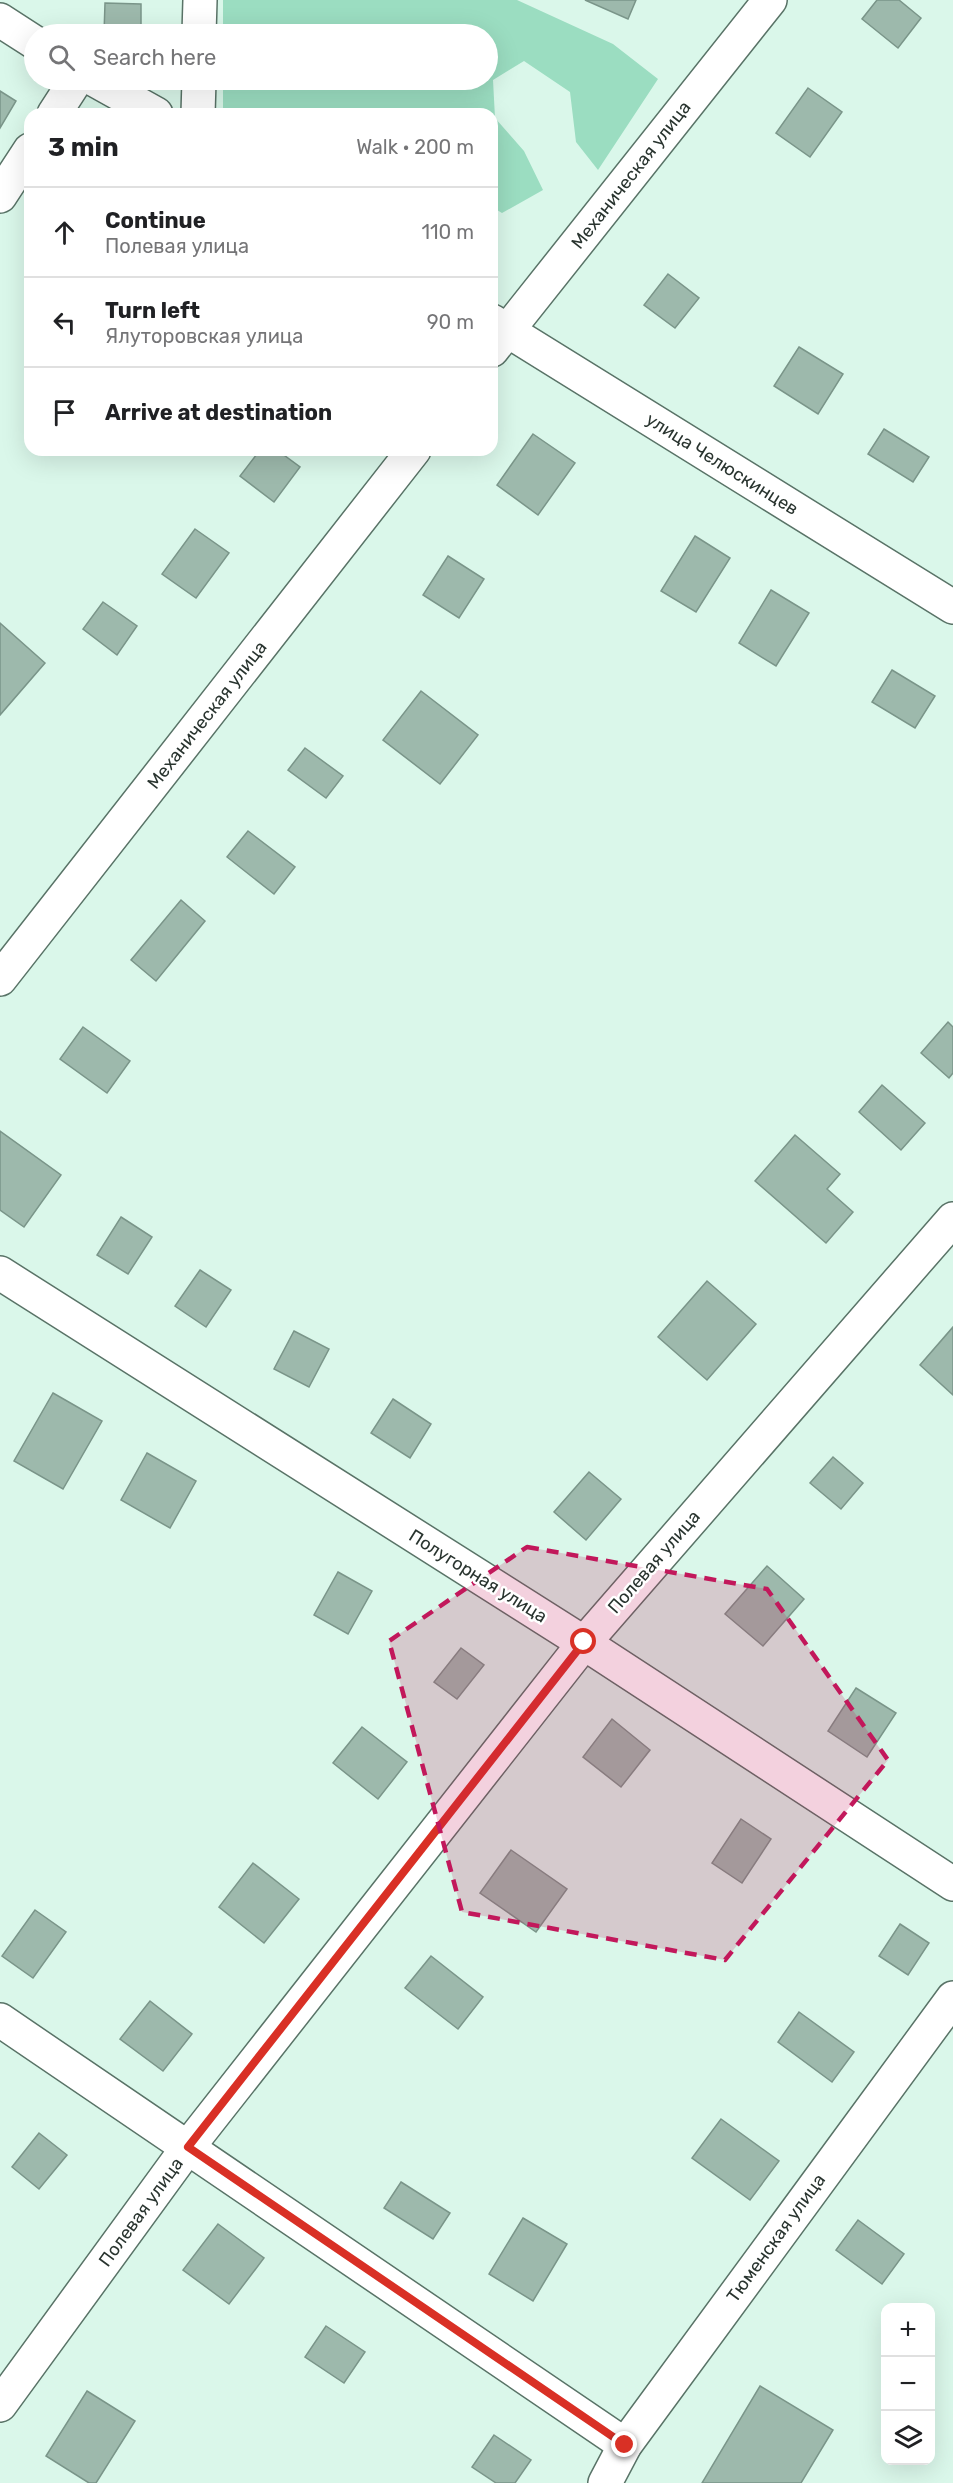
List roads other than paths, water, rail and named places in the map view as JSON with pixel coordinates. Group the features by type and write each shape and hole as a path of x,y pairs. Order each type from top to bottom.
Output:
{"street":[{"path":"199,24 200,0"},
{"name":"Механическая улица","path":"498,333 770,0"},
{"path":"0,20 24,36"},
{"path":"58,108 70,90"},
{"path":"113,90 145,108"},
{"path":"198,108 199,90"},
{"path":"0,196 24,159"},
{"name":"улица Челюскинцев","path":"498,335 953,608"},
{"name":"Механическая улица","path":"0,979 409,456"},
{"name":"Полевая улица","path":"0,2405 188,2147 584,1642 953,1219"},
{"name":"Полугорная улица","path":"0,1273 584,1642 953,1884"},
{"name":"Тюменская улица","path":"605,2483 625,2445 953,1998"},
{"path":"0,2020 625,2445"}]}
